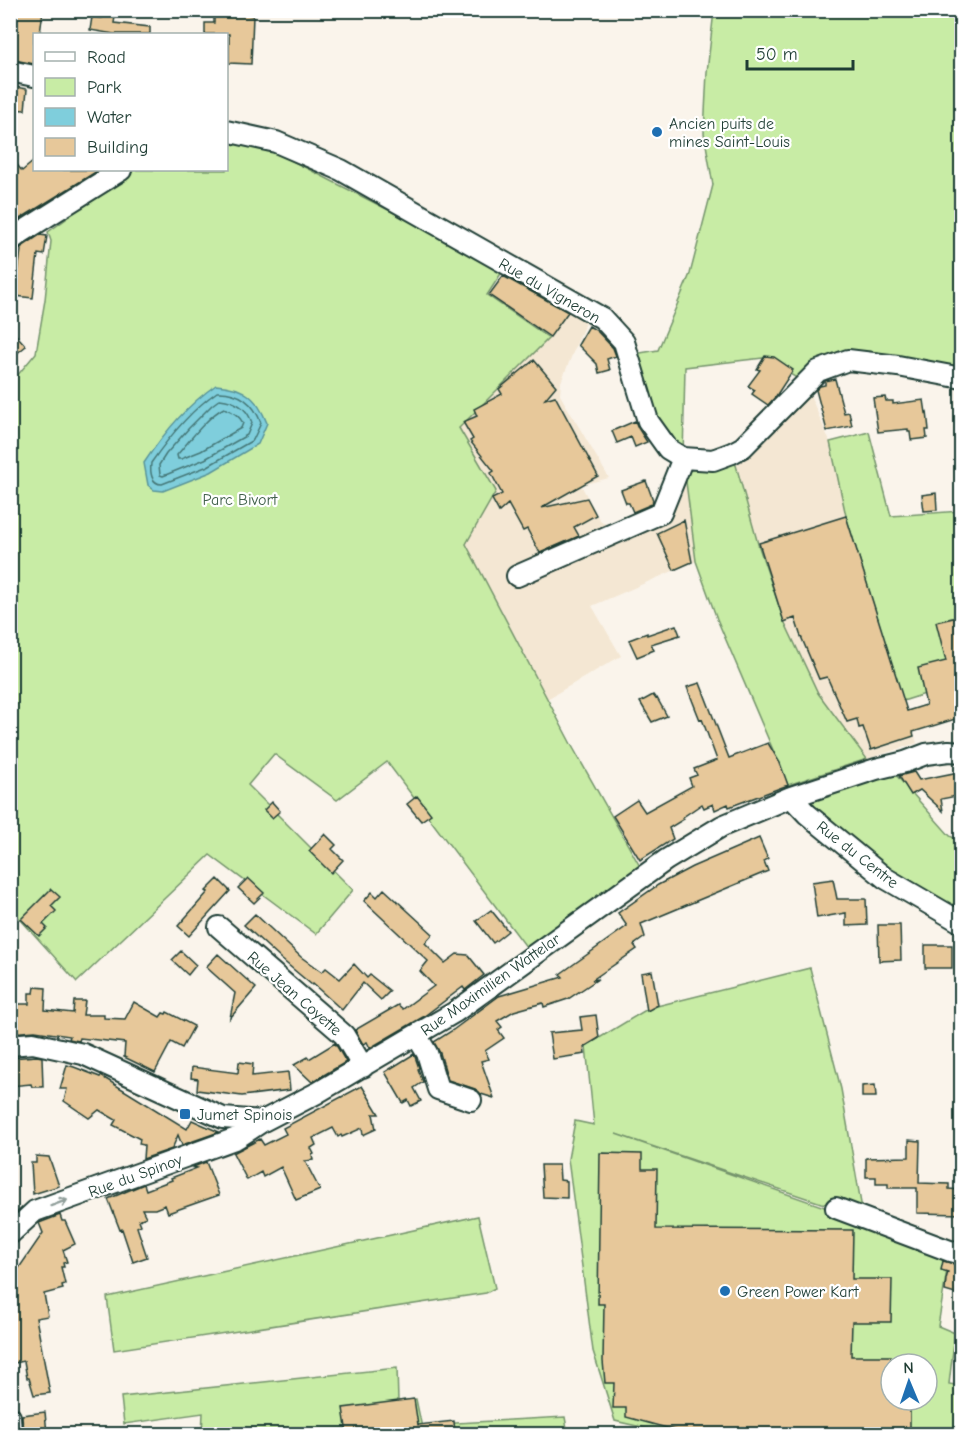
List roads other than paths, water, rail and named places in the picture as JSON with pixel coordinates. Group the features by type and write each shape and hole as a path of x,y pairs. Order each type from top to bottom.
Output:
{"street":[{"path":"10,71 33,76"},
{"name":"Rue du Vigneron","path":"228,131 276,142 340,170 602,318 624,342 648,421 668,449 683,458"},
{"path":"10,241 119,171"},
{"path":"517,576 661,513 683,458 713,460 743,447 818,371 848,360 898,366 962,378"},
{"name":"Rue Maximilien Wattelar","path":"263,1121 363,1067 455,1012 666,860 722,826 790,797 876,769 926,754 962,752"},
{"name":"Rue du Centre","path":"790,797 807,814 885,878 962,923"},
{"name":"Rue Jean Coyette","path":"219,927 344,1035 363,1067"},
{"path":"416,1035 428,1053 438,1089 471,1100"},
{"path":"10,1045 33,1044 83,1054 224,1118 263,1121"},
{"name":"Rue du Spinoy","path":"10,1234 35,1211 237,1138 263,1121"},
{"path":"836,1208 962,1254"},
{"path":"10,1418 11,1434"}],"water":[{"path":"216,385 242,391 259,406 267,423 258,444 211,472 163,491 154,490 148,485 144,463 176,421"}],"place":[{"name":"Ancien puits de mines Saint-Louis","path":"657,132"},
{"name":"Jumet Spinois","path":"185,1114"},
{"name":"Green Power Kart","path":"725,1291"}],"park label":[{"name":"Parc Bivort","path":"240,499"}]}
